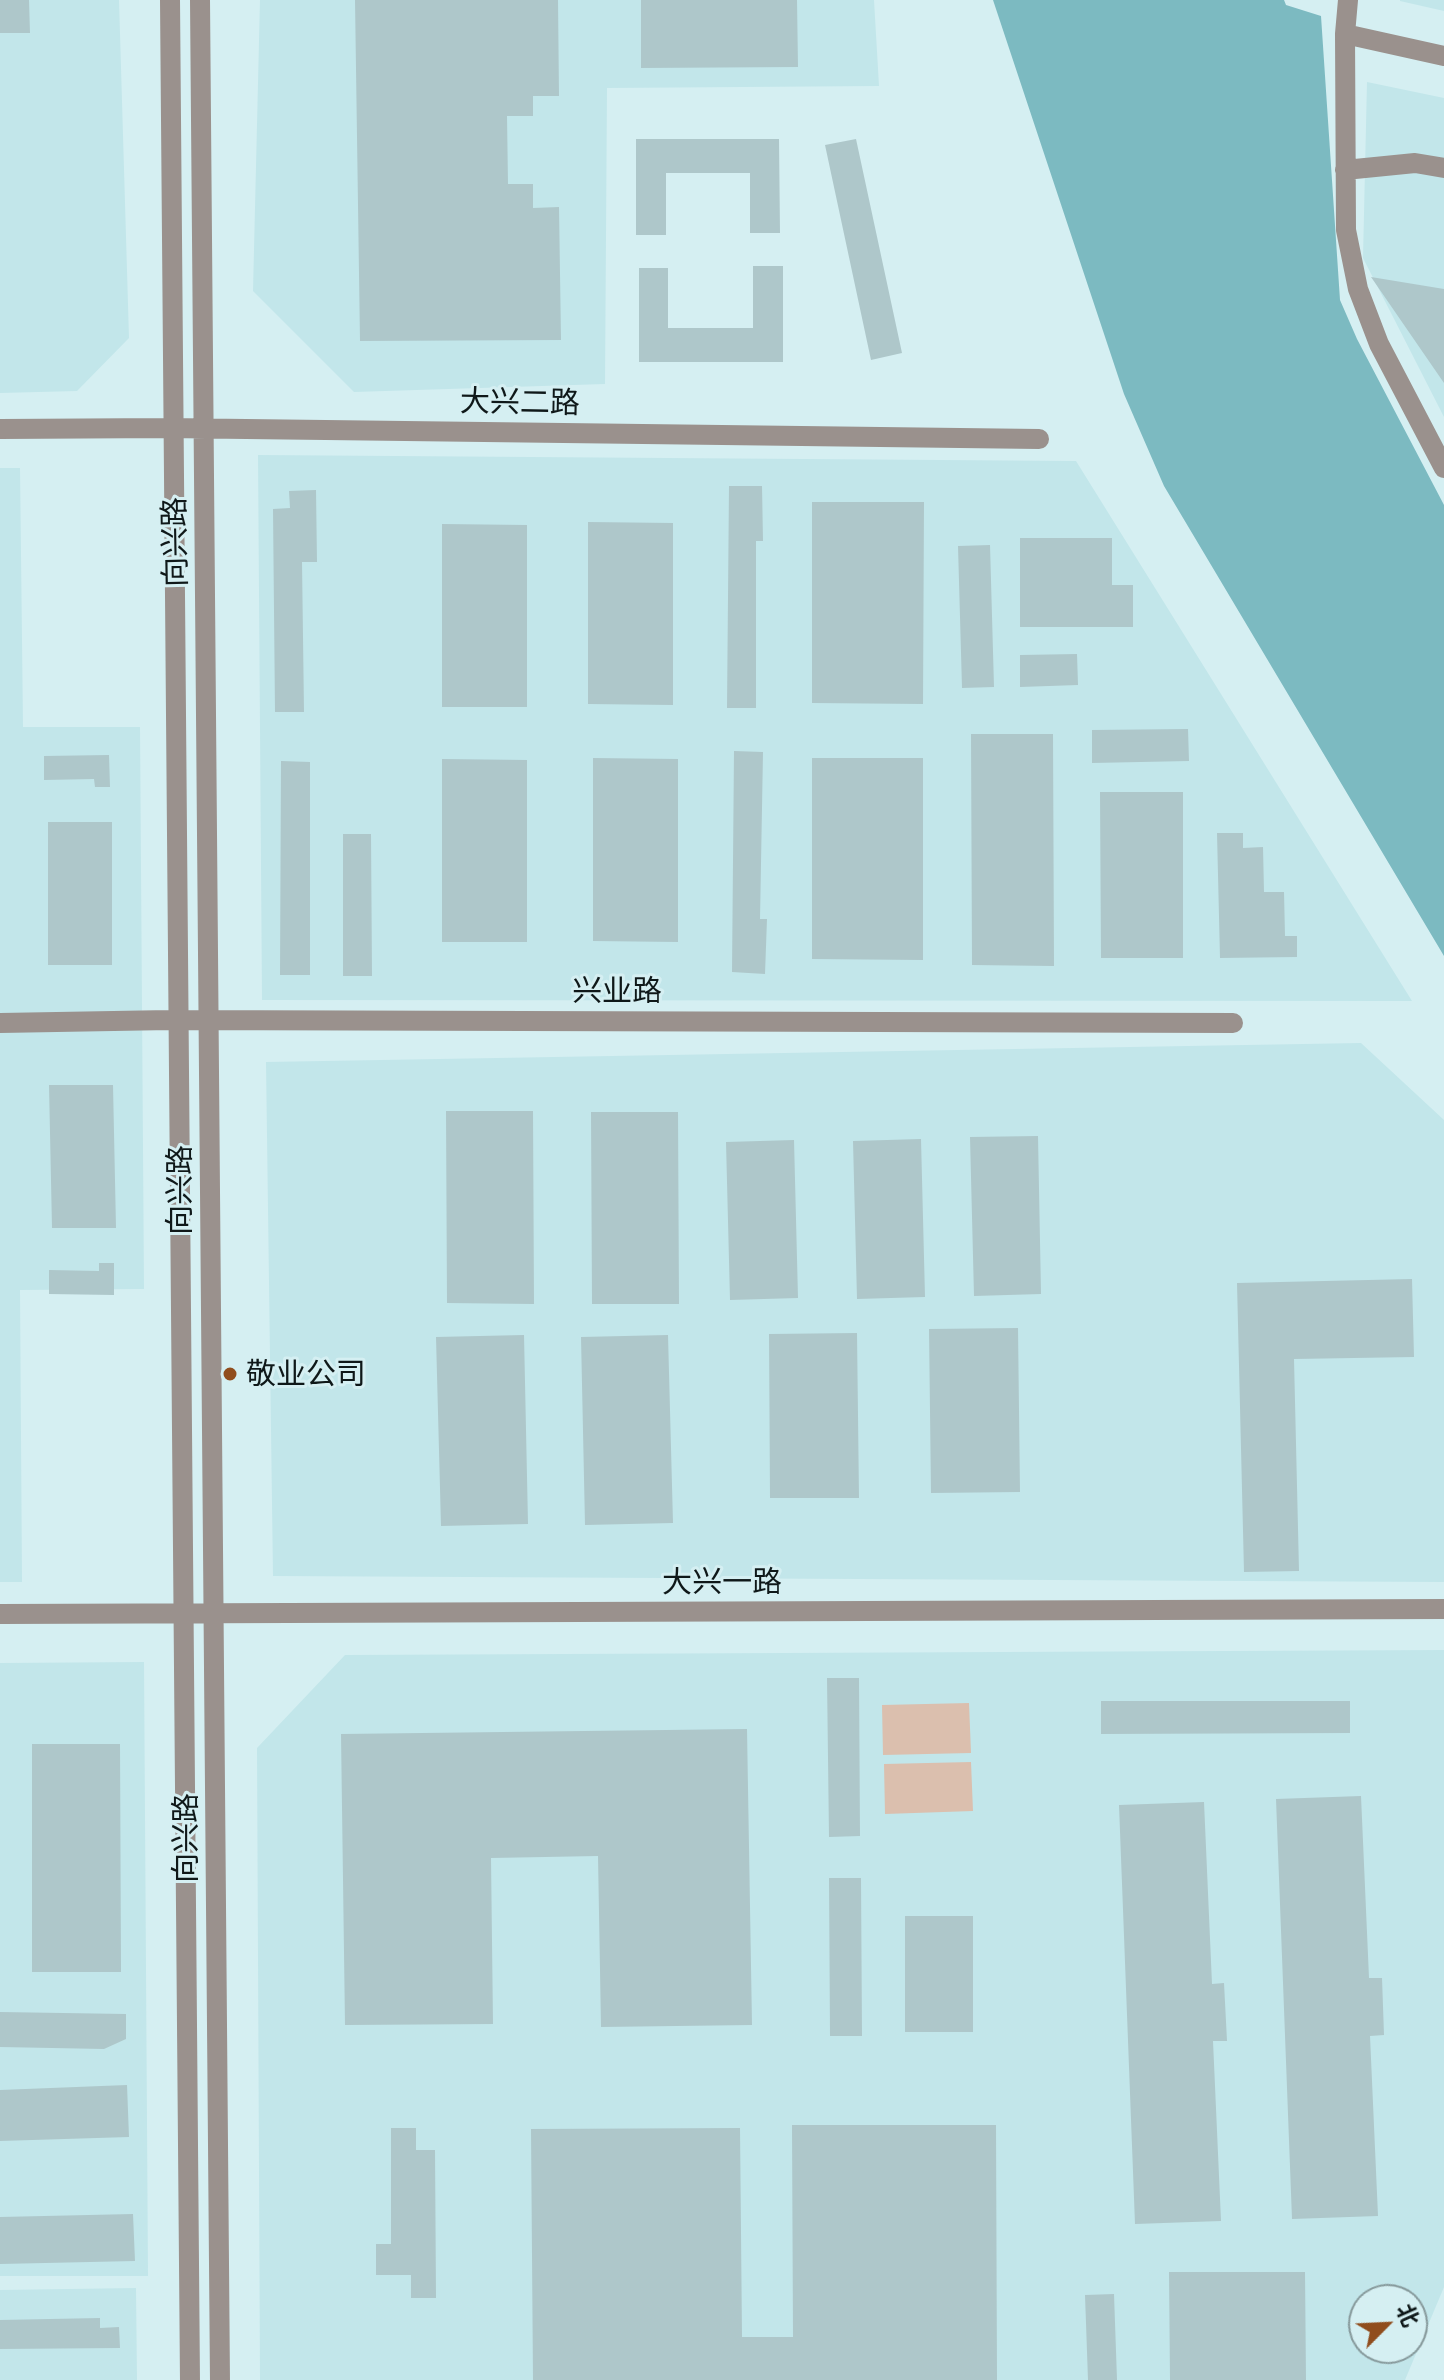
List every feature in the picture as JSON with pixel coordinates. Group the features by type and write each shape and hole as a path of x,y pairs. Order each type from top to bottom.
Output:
{"street":[{"name":"向兴路","path":"170,0 190,2380"},
{"name":"向兴路","path":"200,0 220,2380"},
{"path":"1348,0 1345,34 1346,230 1358,289 1379,344 1444,468"},
{"path":"1345,34 1444,56"},
{"path":"1345,170 1415,163 1444,168"},
{"name":"大兴二路","path":"0,429 174,428 1039,439"},
{"name":"兴业路","path":"0,1023 209,1020 1233,1023"},
{"name":"大兴一路","path":"0,1614 1444,1609"}],"shaded area":[{"path":"0,0 119,0 129,338 77,391 0,393"},
{"path":"260,0 874,0 879,86 607,88 605,384 354,392 253,291"},
{"path":"1400,0 1444,0 1444,11 1400,1"},
{"path":"1367,82 1444,98 1444,417 1363,258"},
{"path":"258,455 1076,461 1412,1001 262,1000"},
{"path":"0,468 20,468 23,727 140,727 144,1289 20,1290 22,1582 0,1582"},
{"path":"1361,1043 1444,1120 1444,1582 273,1576 266,1062"},
{"path":"1444,1650 1444,2287 1428,2325 1428,2284 1348,2284 1348,2364 1412,2364 1405,2380 260,2380 257,1748 345,1655"},
{"path":"144,1662 148,2276 0,2276 0,1663"},
{"path":"969,1703 971,1753 883,1755 882,1705"},
{"path":"971,1762 973,1811 885,1814 884,1764"},
{"path":"136,2288 137,2380 0,2380 0,2290"}],"water":[{"path":"993,0 1284,0 1286,5 1321,16 1340,300 1357,339 1444,505 1444,956 1164,486 1124,394"}],"building":[{"path":"0,0 29,0 30,33 0,33"},
{"path":"355,0 558,0 559,96 533,96 533,116 507,116 508,184 533,184 533,208 559,207 561,340 360,341"},
{"path":"641,0 797,0 798,67 641,68"},
{"path":"636,139 779,139 780,233 750,233 750,173 666,173 666,235 636,235"},
{"path":"856,139 902,353 871,360 825,145"},
{"path":"753,266 783,266 783,362 639,362 639,268 668,268 668,328 753,328"},
{"path":"1371,277 1444,289 1444,383"},
{"path":"729,486 762,486 763,541 756,541 756,708 727,708"},
{"path":"316,490 317,562 302,562 304,712 275,712 273,509 290,508 289,491"},
{"path":"812,502 924,502 923,704 812,703"},
{"path":"588,522 673,523 673,705 588,704"},
{"path":"442,524 527,525 527,707 442,707"},
{"path":"1020,538 1112,538 1112,585 1133,585 1133,627 1020,627"},
{"path":"990,545 994,687 962,688 958,546"},
{"path":"1077,654 1078,685 1020,687 1020,655"},
{"path":"1188,729 1189,761 1092,763 1092,730"},
{"path":"971,734 1053,734 1054,966 972,965"},
{"path":"734,751 763,752 760,919 767,919 765,974 732,972"},
{"path":"109,755 110,787 95,787 94,779 44,780 44,756"},
{"path":"593,758 678,759 678,942 593,941"},
{"path":"812,758 923,758 923,960 812,959"},
{"path":"442,759 527,760 527,942 442,942"},
{"path":"281,761 310,762 310,975 280,975"},
{"path":"1100,792 1183,792 1183,958 1101,958"},
{"path":"48,822 112,822 112,965 48,965"},
{"path":"1217,833 1243,833 1243,848 1263,847 1264,892 1284,892 1285,936 1297,936 1297,957 1220,958"},
{"path":"343,834 371,834 372,976 343,976"},
{"path":"49,1085 113,1085 116,1228 52,1228"},
{"path":"446,1111 533,1111 534,1304 447,1303"},
{"path":"591,1112 678,1112 679,1304 592,1304"},
{"path":"1038,1136 1041,1294 974,1296 970,1137"},
{"path":"921,1139 925,1297 857,1299 853,1141"},
{"path":"794,1140 798,1298 730,1300 726,1142"},
{"path":"99,1263 114,1263 114,1295 49,1294 49,1270 99,1271"},
{"path":"1412,1279 1414,1357 1294,1359 1299,1571 1244,1572 1237,1283"},
{"path":"1018,1328 1020,1492 931,1493 929,1329"},
{"path":"857,1333 859,1498 770,1498 769,1334"},
{"path":"524,1335 528,1524 441,1526 436,1337"},
{"path":"668,1335 673,1523 585,1525 581,1337"},
{"path":"827,1678 859,1678 860,1836 829,1837"},
{"path":"1101,1701 1350,1701 1350,1733 1101,1734"},
{"path":"747,1729 752,2025 601,2027 598,1856 491,1858 493,2024 345,2025 341,1734"},
{"path":"32,1744 120,1744 121,1972 32,1972"},
{"path":"1361,1796 1369,1978 1382,1978 1384,2035 1370,2036 1378,2216 1292,2219 1276,1799"},
{"path":"1204,1802 1212,1984 1224,1983 1227,2041 1213,2041 1221,2221 1135,2224 1119,1805"},
{"path":"829,1878 861,1878 862,2036 830,2036"},
{"path":"905,1916 973,1916 973,2032 905,2032"},
{"path":"0,2012 126,2014 126,2039 104,2049 0,2047"},
{"path":"127,2085 129,2137 0,2141 0,2090"},
{"path":"792,2125 996,2125 997,2380 533,2380 531,2129 740,2128 742,2337 793,2337"},
{"path":"391,2128 416,2128 416,2150 435,2150 436,2298 411,2298 411,2275 376,2275 376,2244 391,2244"},
{"path":"133,2214 135,2261 0,2264 0,2217"},
{"path":"1169,2272 1305,2272 1306,2380 1170,2380"},
{"path":"1114,2294 1117,2380 1088,2380 1085,2295"},
{"path":"100,2318 100,2328 119,2327 120,2348 0,2349 0,2320"}],"place":[{"name":"敬业公司","path":"230,1374"}]}
